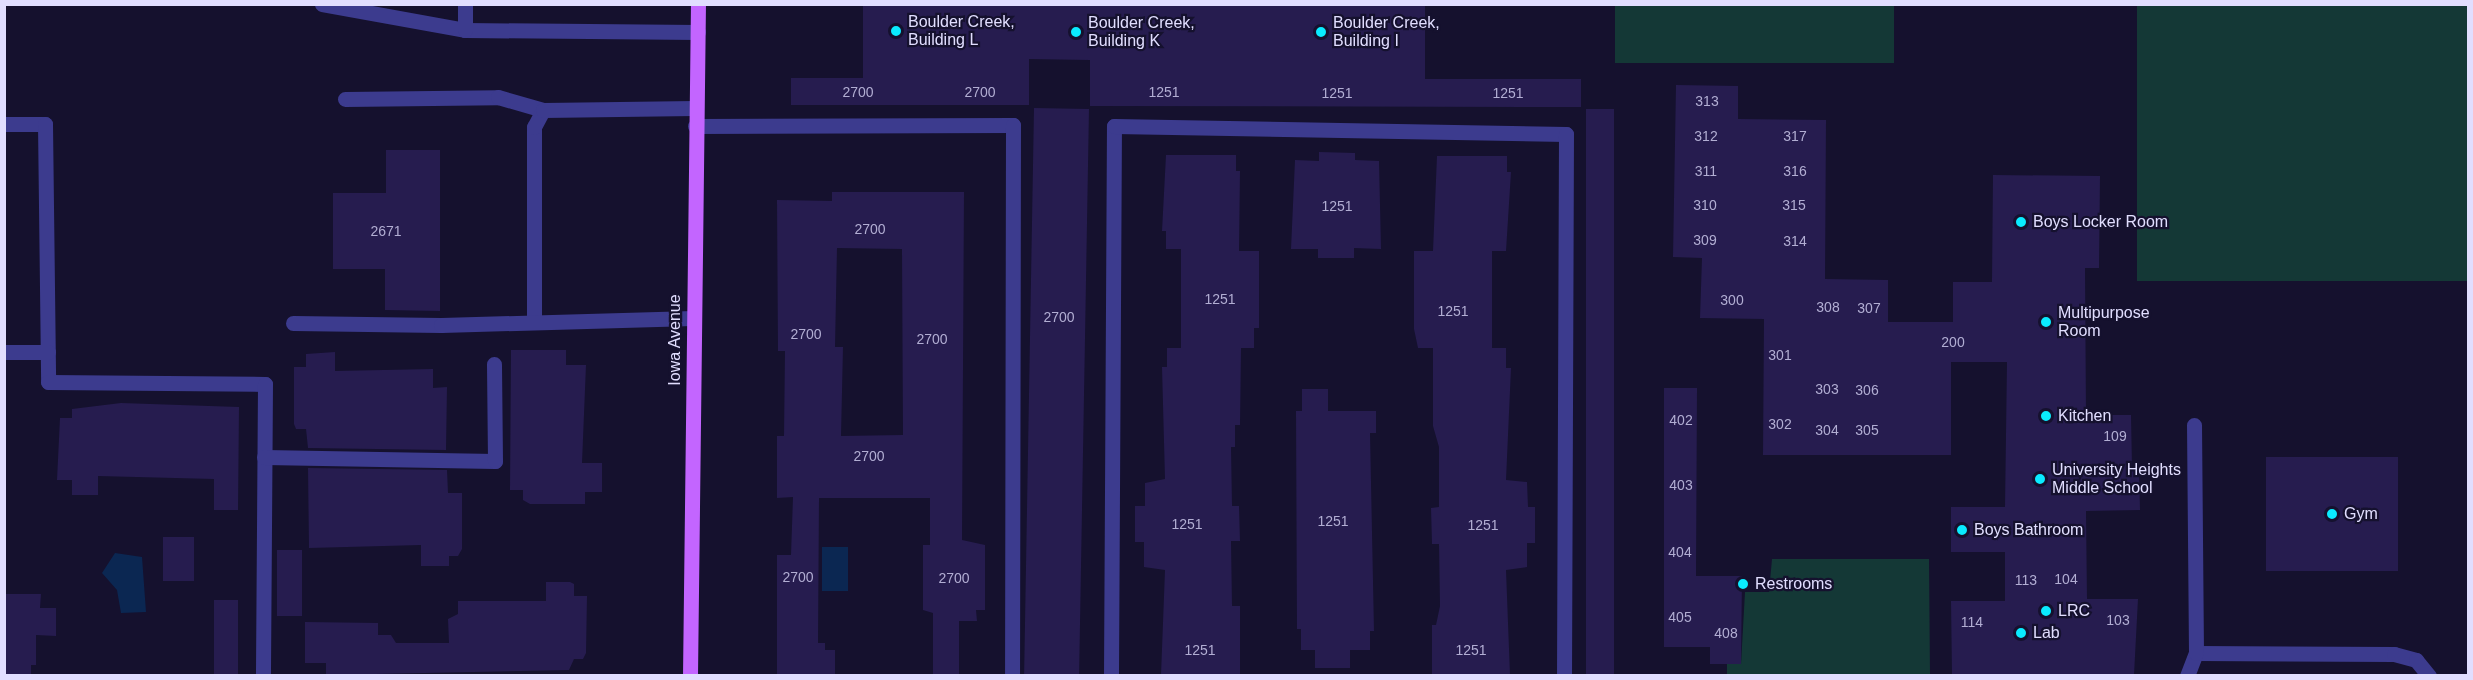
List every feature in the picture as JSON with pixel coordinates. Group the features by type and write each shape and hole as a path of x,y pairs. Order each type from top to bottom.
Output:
{"main road":[{"name":"Iowa Avenue","path":"690,675 698,4"}],"lane":[{"path":"322,4 465,30 698,32"},
{"path":"465,4 465,30"},
{"path":"345,99 498,97 543,110 695,108"},
{"path":"534,322 534,127 543,110"},
{"path":"4,124 45,124 48,382 265,384 263,675"},
{"path":"695,126 1013,125 1011,675"},
{"path":"1112,675 1114,126 1566,134 1564,675"},
{"path":"293,323 534,322 693,318"},
{"path":"4,352 48,352"},
{"path":"264,457 495,461 494,364"},
{"path":"2187,675 2196,653 2194,425"},
{"path":"2196,653 2394,654 2416,660 2429,675"}],"green space":[{"path":"1615,5 1894,5 1894,63 1615,63"},
{"path":"2137,5 2467,5 2467,281 2137,281"},
{"path":"1772,559 1929,559 1930,675 1727,675 1727,664 1741,664 1745,592 1769,592"}],"water":[{"path":"822,547 848,547 848,591 822,591"},
{"path":"115,553 142,557 146,612 121,613 117,590 102,573"}],"building":[{"path":"863,4 1425,4 1425,79 1581,79 1581,107 1090,106 1090,60 1029,59 1029,105 791,105 791,78 863,78"},
{"path":"1676,85 1738,86 1738,119 1826,120 1825,279 1888,280 1888,322 1953,322 1953,282 1992,282 1993,175 2100,176 2099,268 2085,268 2086,415 2131,415 2132,467 2139,467 2140,510 2086,511 2087,599 2138,599 2134,675 1952,675 1951,601 2005,601 2005,552 1951,552 1951,507 2005,507 2007,362 1951,362 1951,455 1763,455 1764,319 1700,318 1702,258 1673,257"},
{"path":"1034,108 1089,109 1079,676 1024,675"},
{"path":"1586,109 1614,109 1614,675 1586,675"},
{"path":"386,150 440,150 440,311 385,310 385,269 333,269 333,193 386,193"},
{"path":"1319,152 1355,153 1355,160 1379,161 1381,249 1354,248 1354,258 1318,258 1318,249 1291,249 1295,160 1319,161"},
{"path":"1166,155 1236,155 1236,171 1240,171 1239,251 1259,251 1259,328 1254,328 1254,348 1241,348 1240,425 1235,425 1235,447 1231,447 1232,506 1239,506 1240,541 1231,541 1232,606 1240,606 1240,675 1161,675 1165,570 1144,567 1144,542 1135,542 1135,506 1145,506 1145,483 1165,479 1162,367 1167,367 1167,348 1181,348 1181,249 1166,249 1166,231 1162,231"},
{"path":"1437,156 1507,156 1507,172 1511,172 1506,251 1492,251 1492,348 1506,348 1506,368 1511,368 1506,480 1527,482 1528,507 1535,507 1535,543 1527,543 1527,567 1506,570 1510,675 1432,675 1432,625 1436,625 1440,606 1439,544 1432,544 1431,508 1439,507 1439,447 1433,426 1433,348 1418,348 1414,329 1414,251 1433,251"},
{"path":"832,192 964,192 962,540 985,545 985,610 976,610 977,621 959,621 959,675 933,675 933,613 923,610 923,545 930,545 930,498 819,498 818,643 825,643 825,650 835,650 835,675 777,675 777,555 791,555 793,497 777,498 777,436 784,436 785,351 778,351 777,200 832,201","holes":["837,248 902,249 903,435 841,436 843,347 835,347"]},
{"path":"511,350 566,350 566,365 586,365 582,463 602,463 602,492 585,492 585,504 530,504 523,500 523,490 510,490"},
{"path":"335,352 335,371 433,369 433,388 447,387 446,450 308,448 306,429 296,429 294,424 294,367 306,367 306,354"},
{"path":"1664,388 1697,388 1696,576 1742,576 1741,664 1710,664 1710,647 1664,647"},
{"path":"1302,389 1328,389 1328,411 1376,411 1376,433 1370,433 1374,631 1370,631 1370,650 1350,650 1350,668 1315,668 1315,650 1301,650 1301,629 1297,629 1296,411 1302,411"},
{"path":"121,403 239,407 238,510 214,510 214,479 98,476 98,495 72,495 72,480 57,480 60,418 72,418 72,409"},
{"name":"Gym","path":"2266,457 2398,457 2398,571 2266,571"},
{"path":"308,468 447,470 448,493 462,493 462,549 458,556 449,556 449,566 421,566 421,545 309,548"},
{"path":"163,537 194,537 194,581 163,581"},
{"path":"277,550 302,550 302,616 277,616"},
{"path":"546,582 570,582 574,584 574,596 587,596 586,653 583,659 574,659 569,670 326,675 326,663 305,663 305,622 378,623 378,635 391,635 396,643 449,643 448,619 458,614 458,601 546,601"},
{"path":"4,594 41,594 40,608 56,608 56,636 36,635 36,665 31,665 31,675 4,675"},
{"path":"214,600 238,600 238,675 214,675"}],"place":[{"name":"Boulder Creek, Building L","path":"896,31"},
{"name":"Boulder Creek, Building K","path":"1076,32"},
{"name":"Boulder Creek, Building I","path":"1321,32"},
{"name":"Boys Locker Room","path":"2021,222"},
{"name":"Multipurpose Room","path":"2046,322"},
{"name":"Kitchen","path":"2046,416"},
{"name":"University Heights Middle School","path":"2040,479"},
{"name":"Gym","path":"2332,514"},
{"name":"Boys Bathroom","path":"1962,530"},
{"name":"Restrooms","path":"1743,584"},
{"name":"LRC","path":"2046,611"},
{"name":"Lab","path":"2021,633"}]}
